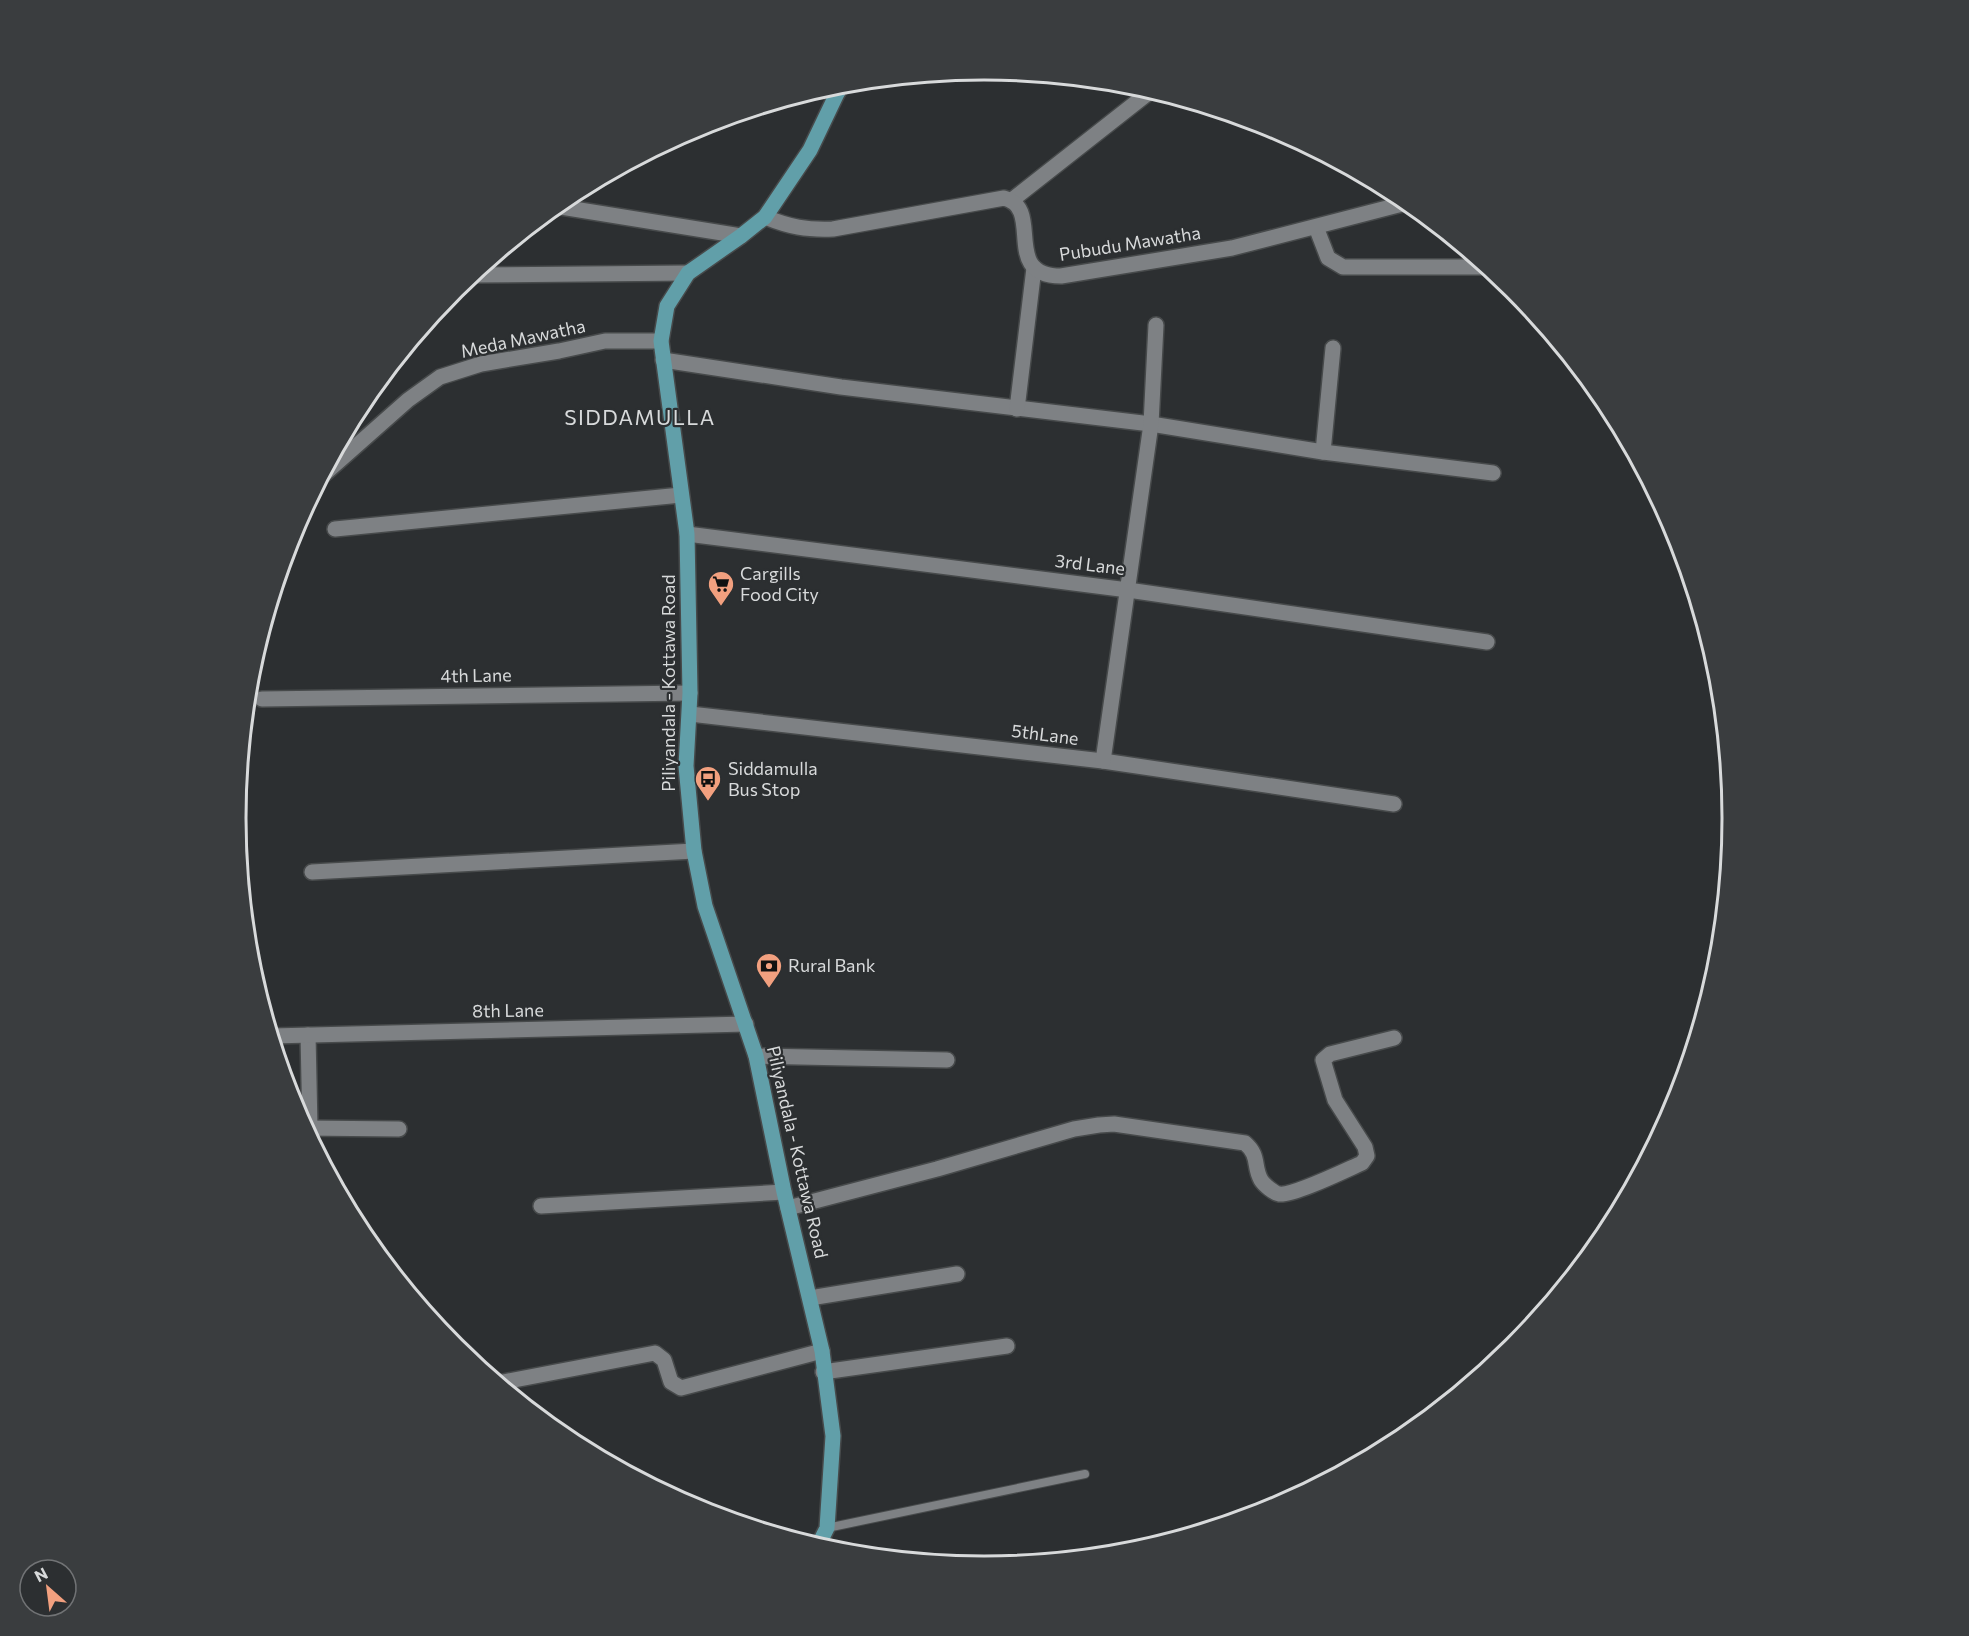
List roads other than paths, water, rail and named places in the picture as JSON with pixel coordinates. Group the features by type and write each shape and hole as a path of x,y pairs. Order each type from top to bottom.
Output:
{"main road":[{"name":"Piliyandala - Kottawa Road","path":"822,1538 827,1528 833,1436 822,1351 784,1192 756,1056 705,906 694,851 686,766 690,714 687,534 661,341 668,306 688,273 765,217 810,150 837,95"}],"street":[{"path":"765,217 791,227 810,230 833,229 994,199 1012,200 1143,97"},
{"name":"Pubudu Mawatha","path":"1012,200 1020,208 1023,216 1025,247 1029,259 1034,268 1049,276 1232,248 1397,205"},
{"path":"568,208 741,236"},
{"path":"1316,227 1328,258 1343,267 1475,267"},
{"path":"1017,410 1034,268"},
{"path":"485,275 688,273"},
{"path":"1103,761 1151,424 1156,325"},
{"name":"Meda Mawatha","path":"338,462 408,399 440,377 481,364 605,341 661,341"},
{"path":"1323,452 1333,348"},
{"path":"663,360 841,387 1017,410 1151,424 1323,452 1493,473"},
{"path":"335,529 681,495"},
{"name":"3rd Lane","path":"687,534 1128,590 1487,642"},
{"name":"4th Lane","path":"262,699 690,693"},
{"name":"5thLane","path":"690,714 1103,761 1394,804"},
{"path":"312,872 694,851"},
{"name":"8th Lane","path":"279,1036 746,1024"},
{"path":"308,1035 308,1114"},
{"path":"788,1208 1074,1130 1114,1124 1245,1143 1254,1150 1261,1181 1274,1192 1281,1194 1295,1191 1362,1163 1367,1156 1365,1147 1335,1100 1323,1060 1330,1054 1394,1038"},
{"path":"756,1056 947,1060"},
{"path":"314,1128 399,1129"},
{"path":"541,1206 784,1192"},
{"path":"810,1298 957,1274"},
{"path":"823,1372 1007,1346"},
{"path":"508,1381 654,1353 664,1360 671,1382 681,1388 822,1351"}],"lane":[{"path":"827,1528 1085,1474"}],"place":[{"name":"Cargills Food City","path":"721,607"},
{"name":"Siddamulla Bus Stop","path":"708,802"},
{"name":"Rural Bank","path":"769,989"}],"district":[{"name":"SIDDAMULLA","path":"640,418"}]}
